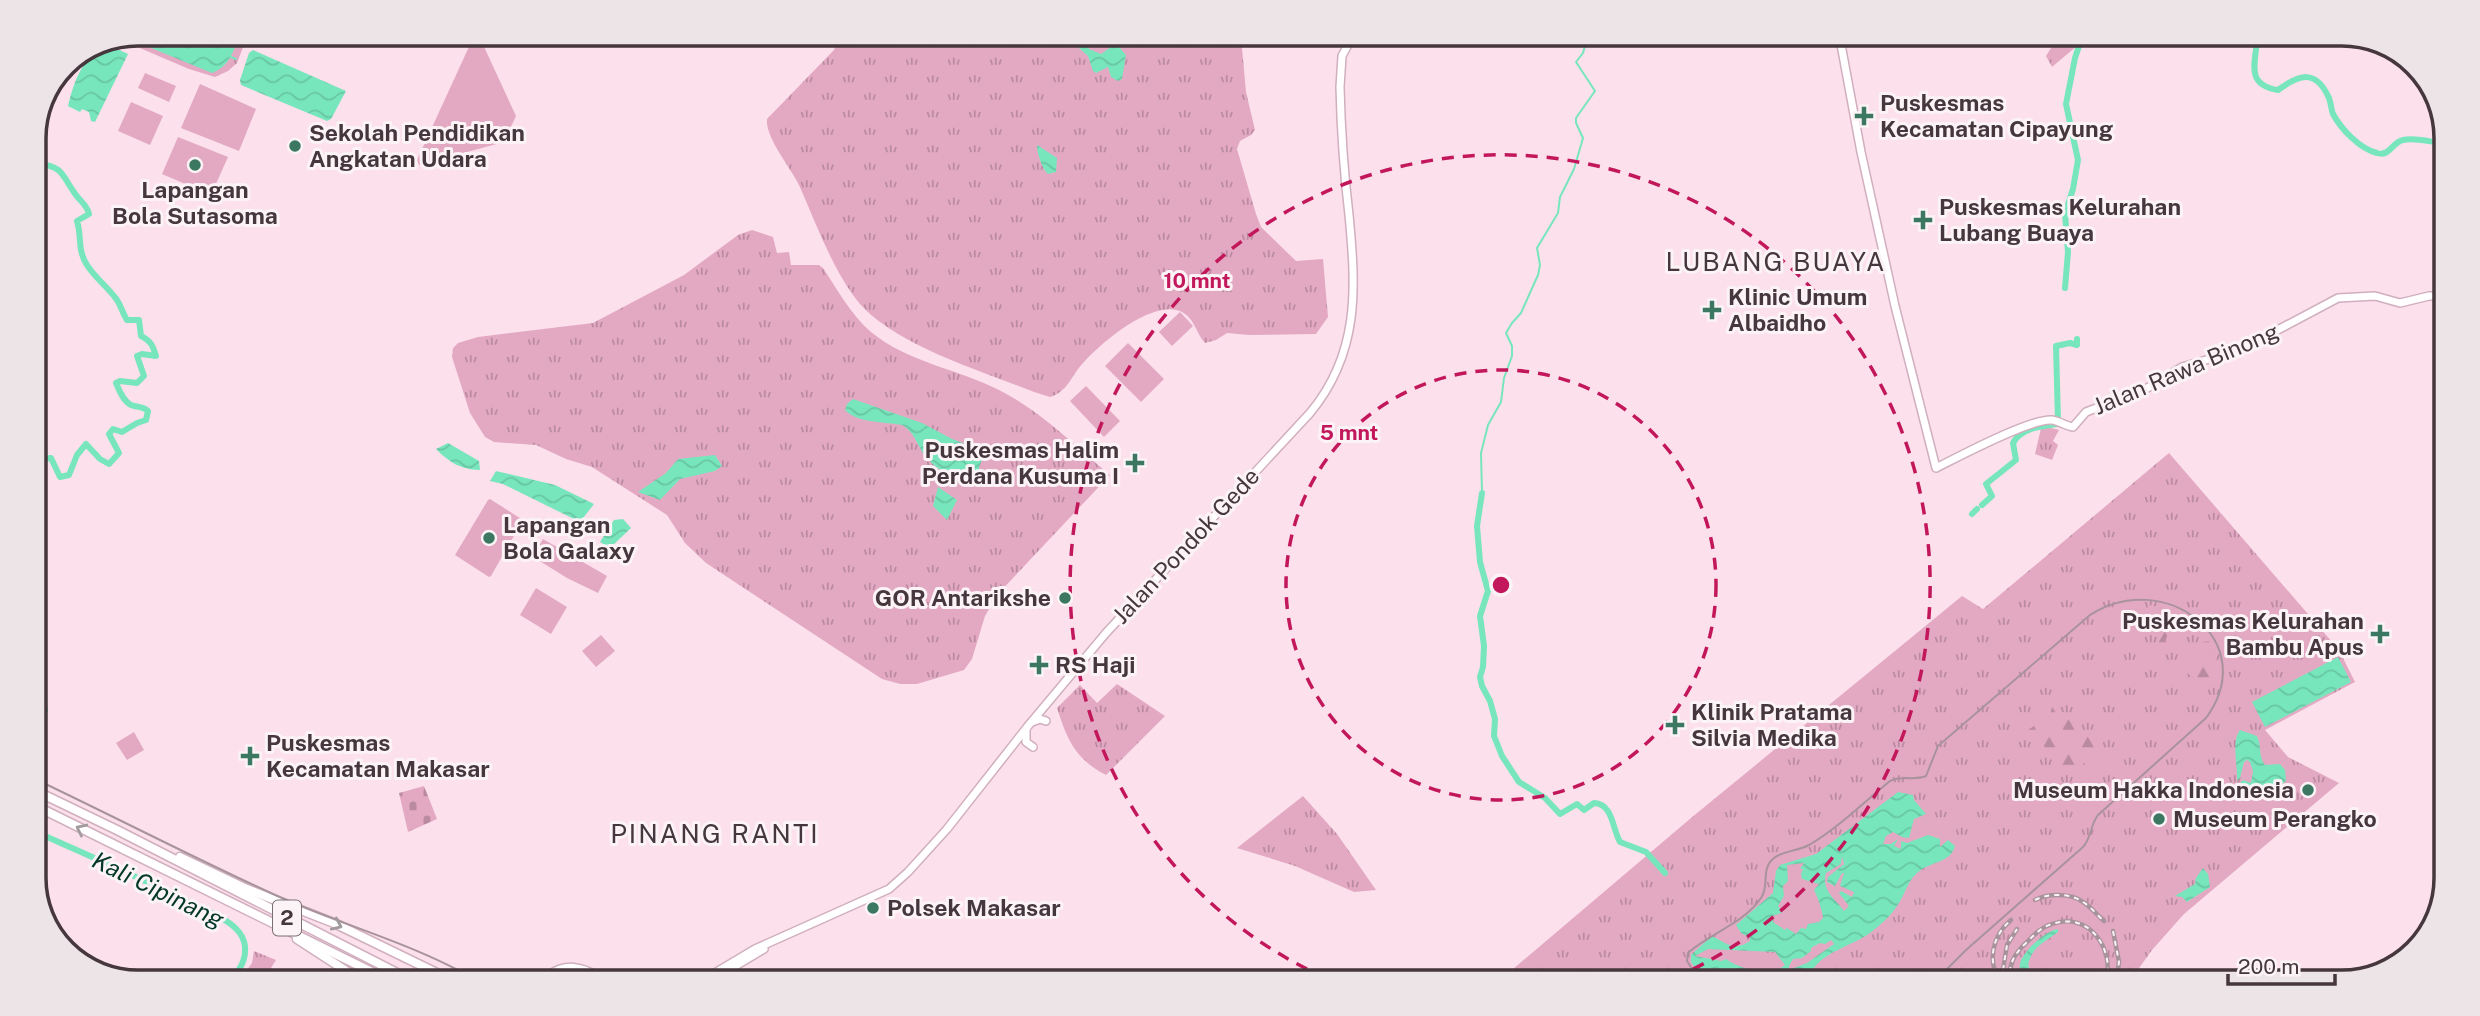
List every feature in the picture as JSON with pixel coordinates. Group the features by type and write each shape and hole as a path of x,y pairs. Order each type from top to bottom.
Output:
{"highway":[{"name":"2","path":"46,796 392,970"},
{"name":"2","path":"46,811 368,970"},
{"path":"117,830 141,838 247,889 334,923 431,970"},
{"path":"274,923 345,970"},
{"path":"559,970 570,967 585,970"}],"main road":[{"name":"Jalan Pondok Gede","path":"720,970 755,949 889,889 913,868 1106,633 1310,413 1336,374 1349,337 1354,289 1340,87 1342,56 1348,45"},
{"name":"Jalan Rawa Binong","path":"1841,45 1861,152 1895,306 1936,468 1969,450 2032,424 2049,420 2073,427 2086,412 2144,390 2182,367 2240,350 2338,298 2375,296 2400,303 2434,296"},
{"path":"1033,747 1025,739 1028,725 1038,719 1046,721"},
{"name":"Jalan Pondok Gede","path":"730,970 783,937"},
{"name":"Jalan Pondok Gede","path":"732,970 739,965"}],"green space":[{"path":"134,45 244,45 237,63 215,77"},
{"path":"470,45 483,45 516,116 504,142 419,165 417,160"},
{"path":"836,45 1242,45 1246,92 1255,130 1240,141 1237,149 1256,214 1261,227 1296,261 1323,259 1328,317 1316,334 1227,333 1205,343 1190,318 1182,312 1170,309 1157,311 1129,324 1103,344 1084,362 1061,391 1050,397 962,364 911,341 868,312 853,295 830,256 799,185 767,126 767,119 834,50"},
{"path":"2053,45 2078,45 2052,67 2046,56"},
{"path":"145,73 176,86 169,102 138,88"},
{"path":"200,84 256,109 239,151 181,128"},
{"path":"131,102 163,116 150,145 118,131"},
{"name":"Lapangan Bola Sutasoma","path":"178,137 228,157 211,195 162,174"},
{"path":"752,230 773,237 777,253 789,252 791,265 819,265 823,268 857,318 885,342 900,351 1014,398 1057,429 1110,475 997,595 985,616 972,659 964,670 917,684 900,684 882,679 706,563 685,543 667,515 592,467 536,445 494,442 485,437 470,413 452,357 453,348 458,343 478,337 593,323 684,275 738,235"},
{"path":"1180,312 1193,326 1172,346 1159,332"},
{"path":"1128,343 1164,379 1141,402 1105,366"},
{"path":"1086,386 1120,421 1104,437 1070,401"},
{"path":"2041,428 2059,430 2053,441 2058,445 2052,460 2035,454"},
{"path":"2169,453 2339,650 2355,682 2265,730 2288,757 2339,783 2184,914 2138,970 1512,970 1691,818 1962,596 1983,609"},
{"name":"Lapangan Bola Galaxy","path":"490,499 523,520 489,577 455,555"},
{"path":"543,539 607,576 598,593 535,558 534,554"},
{"path":"536,588 567,607 551,634 520,615"},
{"path":"2150,605 2190,618 2188,625 2169,632 2166,641 2167,653 2164,654 2152,625"},
{"path":"601,635 615,651 596,667 582,651"},
{"path":"2210,641 2217,660 2218,684 2192,677 2171,661 2193,660 2200,653 2203,642"},
{"path":"1117,684 1165,716 1106,775 1087,762 1074,747 1057,708 1080,685 1097,703"},
{"path":"2052,707 2069,715 2104,755 2091,767 2084,763 2070,775 2040,742 2029,742 2028,730 2050,715"},
{"path":"134,732 144,750 127,760 116,743"},
{"path":"424,786 437,819 408,832 399,793"},
{"path":"1303,796 1337,834 1376,890 1354,892 1295,866 1237,848"},
{"path":"1926,814 1951,841 1940,847 1940,839 1927,835 1907,843 1901,841 1902,849 1893,847 1899,839 1891,844 1883,844 1886,836 1893,832 1908,838 1911,836 1914,819"},
{"path":"1842,856 1844,864 1828,877 1827,882 1836,885 1844,873 1840,886 1854,892 1852,897 1841,891 1849,907 1844,911 1824,885 1825,875 1841,864"},
{"path":"1804,863 1801,869 1802,878 1819,884 1814,890 1823,919 1808,924 1806,929 1801,928 1797,934 1778,927 1773,916 1782,913 1778,906 1784,896 1783,886 1788,880 1787,865"},
{"path":"1831,940 1834,944 1807,963 1788,970 1793,960 1803,957 1811,948 1821,943 1825,945"},
{"path":"1706,949 1748,950 1756,953 1776,953 1785,965 1776,970 1758,970 1739,966 1726,959 1721,961 1696,957"},
{"path":"254,951 276,960 272,970 247,970 252,963"}],"water":[{"path":"144,45 235,45 227,62 212,73"},
{"path":"1087,45 1089,49 1101,54 1111,45 1119,45 1126,55 1122,79 1118,81 1111,77 1108,67 1096,73 1093,71 1088,56 1078,47"},
{"path":"115,48 128,54 95,122 91,121 89,112 82,109 80,112 68,106 76,80 85,64"},
{"path":"253,50 346,91 331,119 327,121 241,85 240,80 249,53"},
{"path":"1037,145 1057,158 1056,172 1046,172 1040,161"},
{"path":"853,399 922,423 976,448 982,460 979,467 981,482 959,479 937,467 926,457 910,431 902,425 864,420 850,414 845,410"},
{"path":"448,443 479,461 480,470 456,464 436,449"},
{"path":"715,455 722,466 715,471 680,479 660,500 638,492 666,473 678,459"},
{"path":"496,471 555,485 594,504 580,522 503,484 490,481"},
{"path":"938,487 957,500 947,520 933,506"},
{"path":"623,519 631,528 610,548 600,542 614,520"},
{"path":"2338,657 2351,682 2265,727 2252,702"},
{"path":"2240,730 2257,736 2265,765 2280,764 2285,770 2286,781 2270,793 2261,789 2246,794 2239,784 2243,780 2251,783 2253,771 2247,760 2237,781 2235,747"},
{"path":"1898,792 1913,795 1926,814 1914,819 1909,838 1893,832 1886,836 1883,844 1891,844 1898,839 1894,846 1901,849 1901,841 1907,843 1928,835 1940,839 1940,847 1948,840 1955,846 1945,859 1916,874 1894,910 1881,924 1870,933 1830,954 1813,970 1789,970 1776,970 1785,965 1775,952 1708,949 1695,956 1721,961 1726,959 1753,970 1697,970 1691,962 1691,955 1712,936 1735,946 1750,941 1736,925 1773,893 1776,871 1780,865 1816,854","holes":["1842,856 1844,864 1828,877 1827,882 1835,886 1844,873 1840,886 1854,892 1852,897 1841,891 1839,893 1849,906 1844,911 1827,890 1825,879 1826,873 1841,864","1804,863 1800,869 1803,869 1802,879 1819,884 1814,890 1823,918 1819,922 1808,924 1806,929 1801,928 1796,934 1773,922 1773,916 1783,912 1778,906 1784,896 1783,886 1788,881 1787,865","1831,940 1834,944 1807,963 1789,970 1793,959 1802,958 1820,943 1825,944"]},
{"path":"2203,868 2208,874 2210,887 2187,902 2182,897 2175,896 2195,884"},
{"path":"2058,929 2058,932 2032,954 2028,966 2031,970 2020,970 2025,954 2041,937"}],"waterway":[{"path":"1482,493 1481,453 1488,425 1501,402 1504,378 1512,356 1512,346 1506,333 1521,313 1538,275 1540,265 1537,248 1558,213 1560,197 1574,169 1583,138 1576,118 1595,91 1576,62 1585,45"},
{"path":"2065,288 2068,252 2065,214 2078,160 2066,104 2079,45"},
{"path":"2256,45 2254,65 2261,83 2278,90 2300,78 2307,77 2319,82 2341,126 2352,138 2371,151 2385,153 2403,140 2434,142"},
{"path":"231,57 236,59"},
{"path":"46,165 58,170 89,214 77,221 87,265 117,300 127,320 139,320 141,336 151,344 156,356 137,356 144,376 137,383 116,383 128,403 148,411 146,420 122,432 113,429 109,434 119,453 109,464 100,459 86,444 77,455 69,475 60,477 51,458 46,459"},
{"path":"1982,505 1992,496 1986,484 2016,460 2013,443 2017,438 2032,429 2057,424 2056,346 2070,343 2077,345 2077,339"},
{"path":"1482,493 1477,526 1480,562 1488,591 1480,616 1484,646 1480,677 1490,701 1495,719 1494,736 1502,756 1519,782 1545,798 1560,814 1577,804 1584,810 1594,803 1600,804 1608,812 1620,842 1646,852 1665,873"},
{"path":"1972,514 1977,509"},
{"name":"Kali Cipinang","path":"46,836 230,923 239,932 244,943 244,960 238,970"}],"tram line":[{"path":"1693,970 1687,961 1688,953 1754,907 1764,893 1767,867 1774,858 1805,847 1820,838 1890,781 1926,776 1938,746 2090,615 2118,602 2147,600 2174,606 2197,619 2214,638 2222,662 2220,689 2206,718 2098,815 2083,847 1946,970"},
{"path":"46,784 273,894 457,970"}],"railway":[{"path":"2035,900 2053,895 2072,897 2086,904 2104,921"},
{"path":"1995,970 1993,957 1996,941 1999,933 2011,920"},
{"path":"2011,970 2015,956 2035,934 2044,927 2065,921 2088,928 2096,936 2107,957 2108,970"},
{"path":"2003,970 2007,945 2017,929"},
{"path":"2113,931 2118,969"}],"place":[{"name":"Puskesmas Kecamatan Cipayung","path":"1864,116"},
{"name":"Sekolah Pendidikan Angkatan Udara","path":"295,146"},
{"name":"Lapangan Bola Sutasoma","path":"195,165"},
{"name":"Puskesmas Kelurahan Lubang Buaya","path":"1923,220"},
{"name":"Klinic Umum Albaidho","path":"1712,310"},
{"name":"Puskesmas Halim Perdana Kusuma I","path":"1135,463"},
{"name":"Lapangan Bola Galaxy","path":"489,538"},
{"name":"GOR Antarikshe","path":"1065,598"},
{"name":"Puskesmas Kelurahan Bambu Apus","path":"2380,634"},
{"name":"RS Haji","path":"1039,665"},
{"name":"Klinik Pratama Silvia Medika","path":"1675,725"},
{"name":"Puskesmas Kecamatan Makasar","path":"250,756"},
{"name":"Museum Hakka Indonesia","path":"2308,790"},
{"name":"Museum Perangko","path":"2159,819"},
{"name":"Polsek Makasar","path":"873,908"}],"district":[{"name":"LUBANG BUAYA","path":"1776,262"},
{"name":"PINANG RANTI","path":"715,834"}]}
